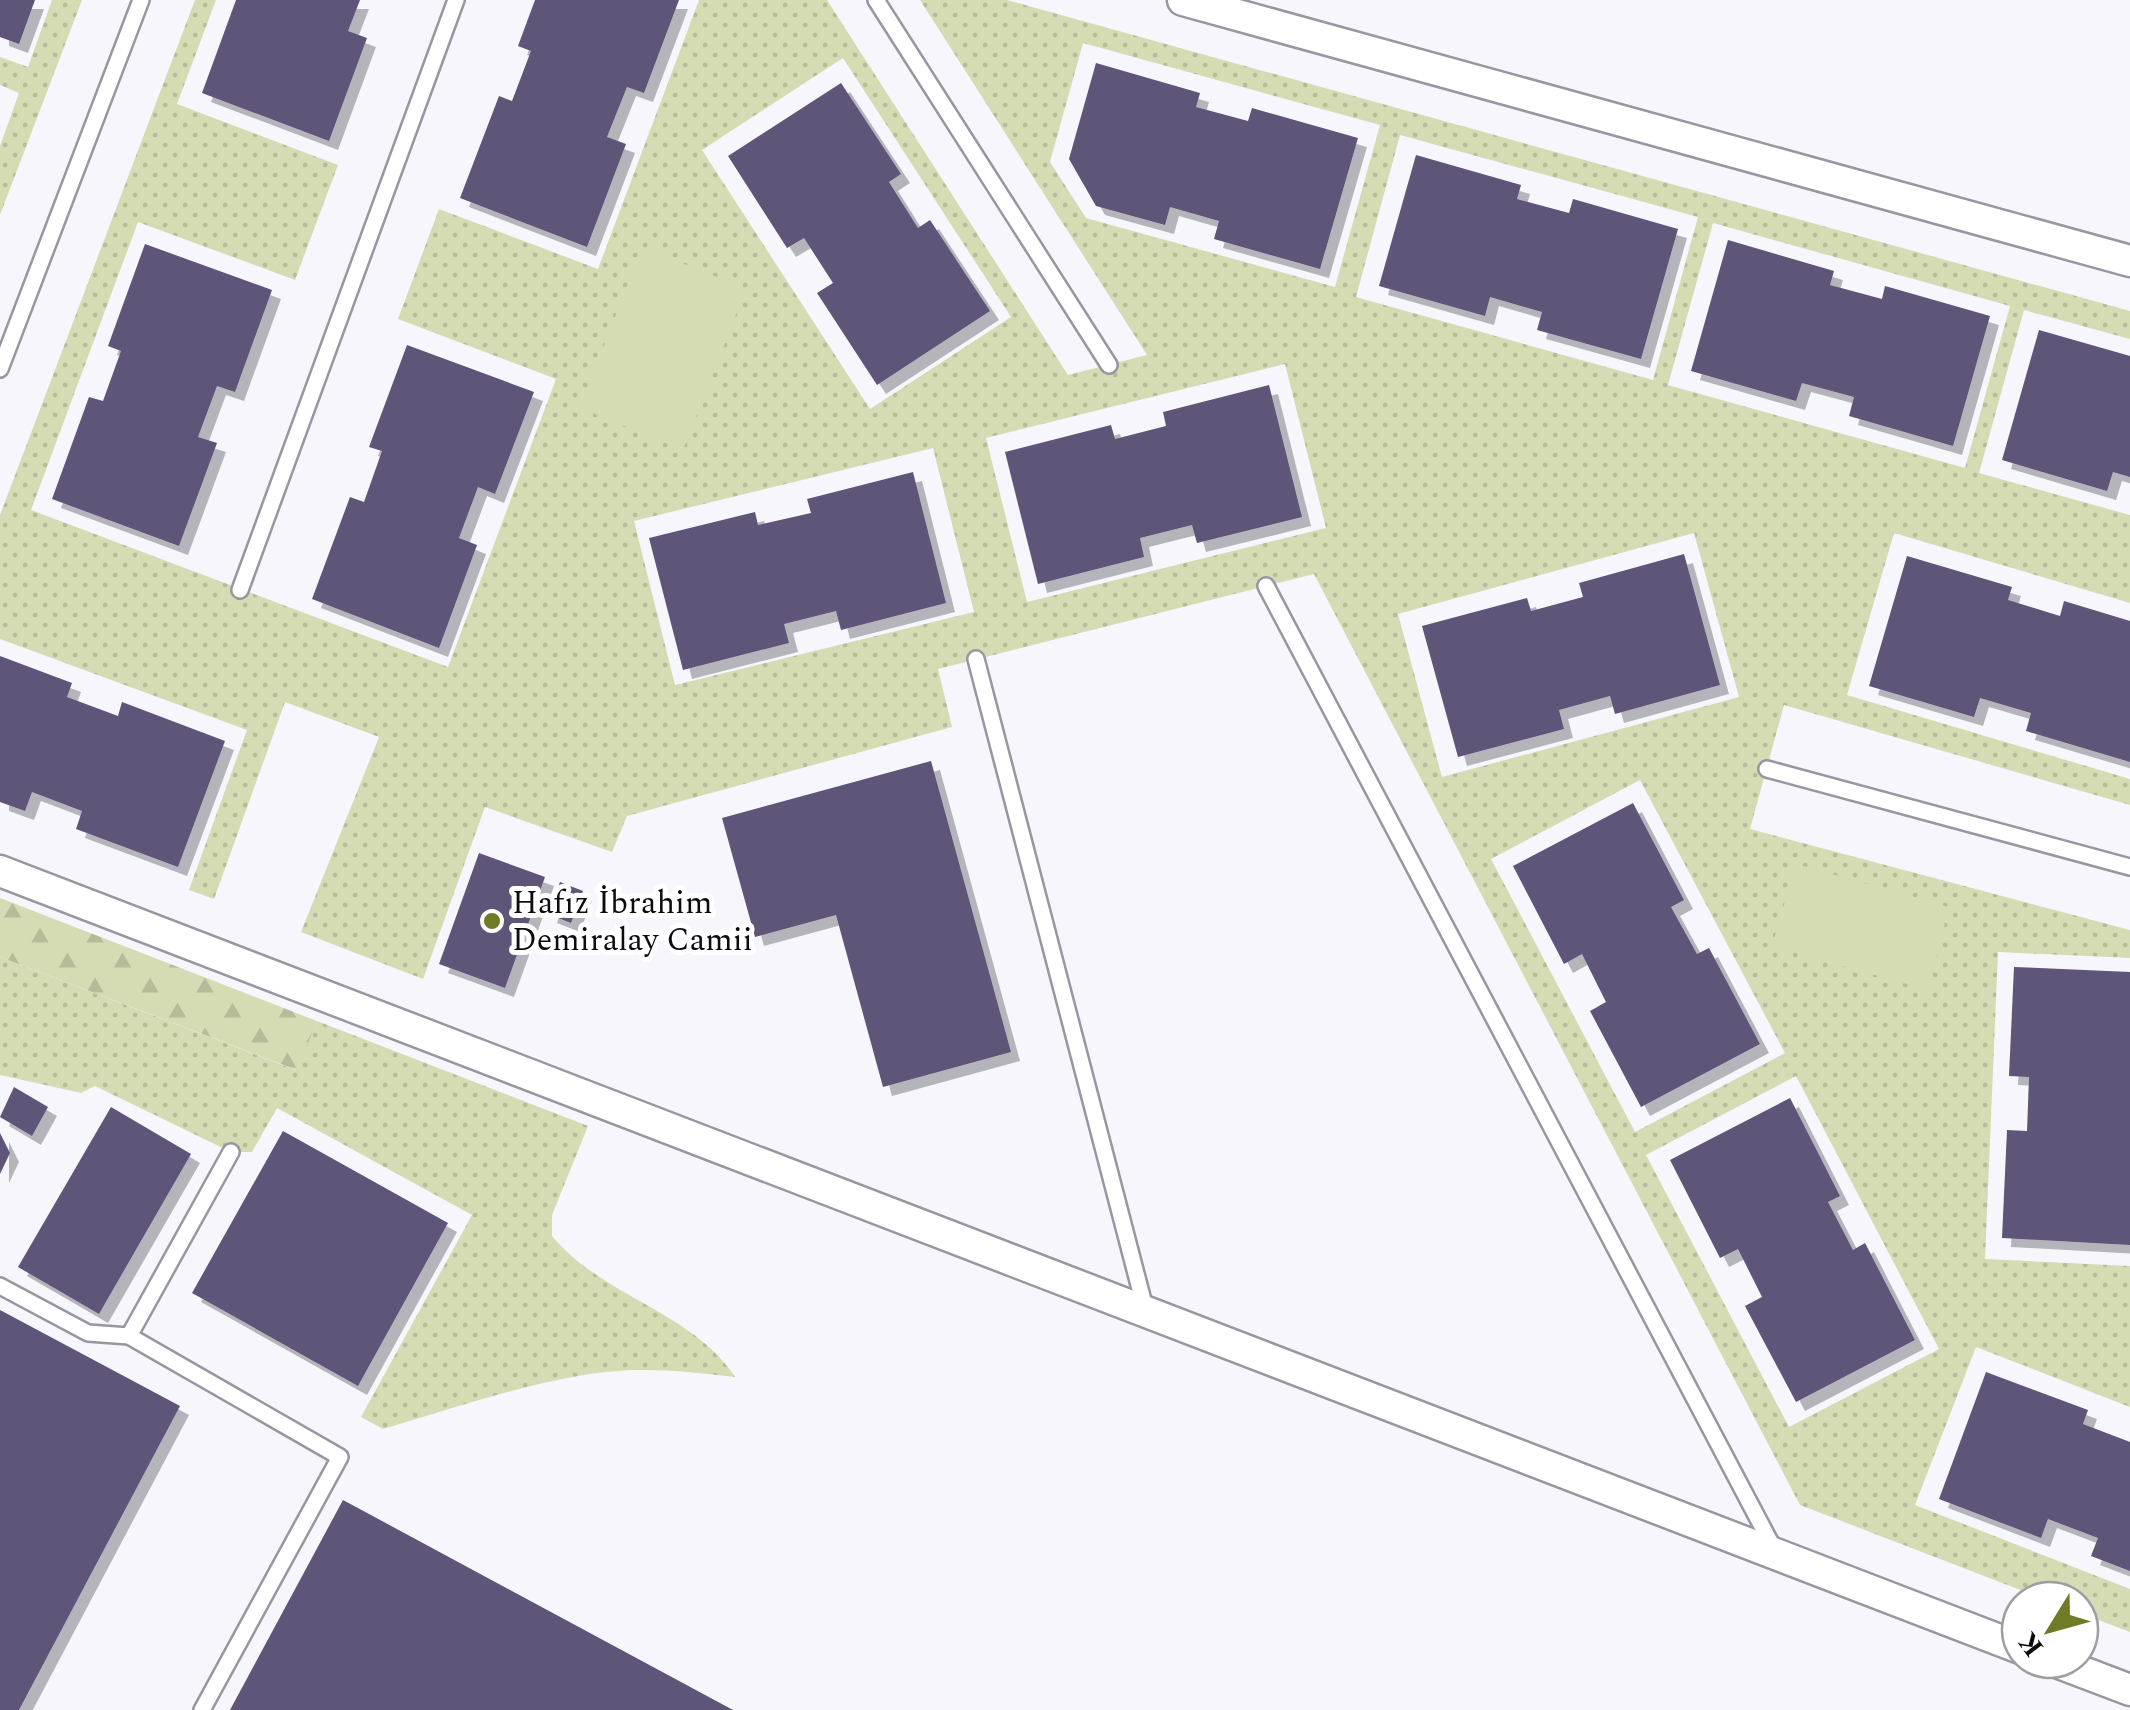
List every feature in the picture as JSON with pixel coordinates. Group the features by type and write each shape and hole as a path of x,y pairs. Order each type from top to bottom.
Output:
{"street":[{"path":"1183,0 2130,261"},
{"path":"0,871 2000,1640"},
{"path":"2100,1679 2130,1690"}],"lane":[{"path":"0,369 142,0"},
{"path":"240,590 456,0"},
{"path":"876,0 1108,365"},
{"path":"1266,586 1776,1554"},
{"path":"976,659 1146,1312"},
{"path":"1766,769 2130,867"},
{"path":"129,1336 230,1152"},
{"path":"0,1286 88,1333 129,1336 340,1457 202,1710"}],"green space":[{"path":"52,0 82,0 0,215 0,146 19,93 0,85 0,57 28,67"},
{"path":"195,0 216,0 177,104 338,165 295,280 138,222 31,510 448,667 556,379 398,319 439,209 598,269 699,0 827,0 1068,375 1147,355 920,0 1007,0 2130,311 2130,339 2024,310 1979,473 2130,515 2130,603 1894,533 1847,695 2130,779 2130,805 1784,705 1750,829 2130,930 2130,958 1998,952 1985,1259 2130,1266 2130,1407 1976,1347 1915,1505 2130,1589 2130,1632 2100,1621 2100,1580 2000,1582 1800,1505 1314,574 938,669 952,727 627,816 612,852 485,807 423,979 301,932 379,737 285,702 214,899 189,890 247,730 0,639 0,515","holes":["1083,43 1380,125 1335,287 1086,218 1050,162","843,58 1011,317 870,409 702,150","1400,135 1698,217 1653,380 1356,297","1713,223 2010,306 1965,468 1668,385","1285,364 1326,528 1027,602 986,438","933,448 974,612 675,685 634,521","1694,533 1739,697 1442,777 1398,614","1640,780 1785,1053 1635,1132 1491,859","1796,1076 1939,1349 1789,1427 1646,1155"]},
{"path":"642,247 746,289 683,450 580,408"},
{"path":"1796,864 1949,907 1928,990 1772,946"},
{"path":"0,898 317,1021 297,1070 0,957"},
{"path":"0,957 296,1070 317,1021 588,1126 552,1215 552,1236 595,1274 696,1336 735,1377 654,1370 605,1372 521,1388 383,1429 361,1417 472,1215 277,1108 252,1152 231,1152 95,1086 81,1093 0,1075"}],"building":[{"path":"0,0 35,0 19,44 0,37"},
{"path":"236,0 360,0 348,31 367,38 329,141 202,93"},
{"path":"535,0 679,0 644,93 627,87 607,137 626,144 587,247 460,198 499,96 512,101 531,51 518,46"},
{"path":"1096,63 1200,93 1196,107 1248,121 1252,108 1358,138 1320,269 1214,239 1219,221 1170,207 1165,225 1096,206 1069,159"},
{"path":"841,83 901,174 889,182 918,228 930,220 990,311 877,385 817,293 833,283 804,238 787,248 728,156"},
{"path":"1416,155 1521,185 1517,199 1569,213 1573,199 1678,229 1641,359 1537,330 1542,312 1490,297 1485,316 1379,286"},
{"path":"1728,240 1834,271 1830,285 1882,299 1885,286 1990,316 1953,446 1849,416 1854,397 1802,383 1796,401 1691,371"},
{"path":"145,244 272,290 235,392 217,386 198,437 217,443 179,546 52,499 89,397 103,401 121,351 108,346"},
{"path":"2039,330 2130,356 2130,477 2113,472 2107,491 2002,460"},
{"path":"407,345 534,392 495,494 478,487 459,538 477,545 439,648 312,599 350,497 364,502 382,451 369,447"},
{"path":"1269,385 1302,517 1197,543 1192,525 1140,538 1144,557 1038,584 1005,452 1111,425 1115,439 1166,426 1163,412"},
{"path":"913,472 946,603 841,630 836,611 784,624 789,643 683,670 649,538 755,512 758,525 811,513 807,499"},
{"path":"1684,554 1720,685 1615,714 1610,696 1559,710 1564,729 1458,757 1422,626 1527,598 1531,611 1583,597 1579,583"},
{"path":"1907,556 2012,587 2008,600 2060,616 2064,601 2130,621 2130,762 2026,731 2031,713 1980,698 1974,717 1869,686"},
{"path":"0,656 72,683 67,697 118,716 122,702 225,741 178,867 76,829 82,811 32,792 25,811 0,802"},
{"path":"931,761 1011,1052 883,1087 836,915 755,937 722,818"},
{"path":"1633,803 1684,900 1671,907 1697,954 1709,948 1760,1044 1641,1107 1590,1011 1606,1002 1582,954 1564,964 1513,866"},
{"name":"Hafız İbrahim Demiralay Camii","path":"479,853 545,877 505,988 439,964"},
{"path":"560,882 583,891 571,923 548,914"},
{"path":"2014,967 2130,972 2130,1245 2002,1238 2007,1130 2027,1131 2029,1077 2009,1076"},
{"path":"14,1087 48,1107 32,1136 0,1117"},
{"path":"1790,1098 1840,1196 1828,1202 1853,1250 1865,1243 1915,1340 1796,1402 1745,1306 1762,1297 1738,1249 1720,1258 1670,1160"},
{"path":"111,1107 191,1154 99,1314 18,1267"},
{"path":"283,1131 448,1223 358,1386 192,1293"},
{"path":"0,1133 10,1153 0,1174"},
{"path":"0,1310 180,1406 19,1710 0,1710"},
{"path":"1986,1372 2088,1410 2083,1424 2130,1442 2130,1571 2091,1556 2098,1538 2048,1519 2041,1538 1939,1499"},
{"path":"343,1500 733,1710 230,1710"}],"place":[{"name":"Hafız İbrahim Demiralay Camii","path":"492,921"}]}
